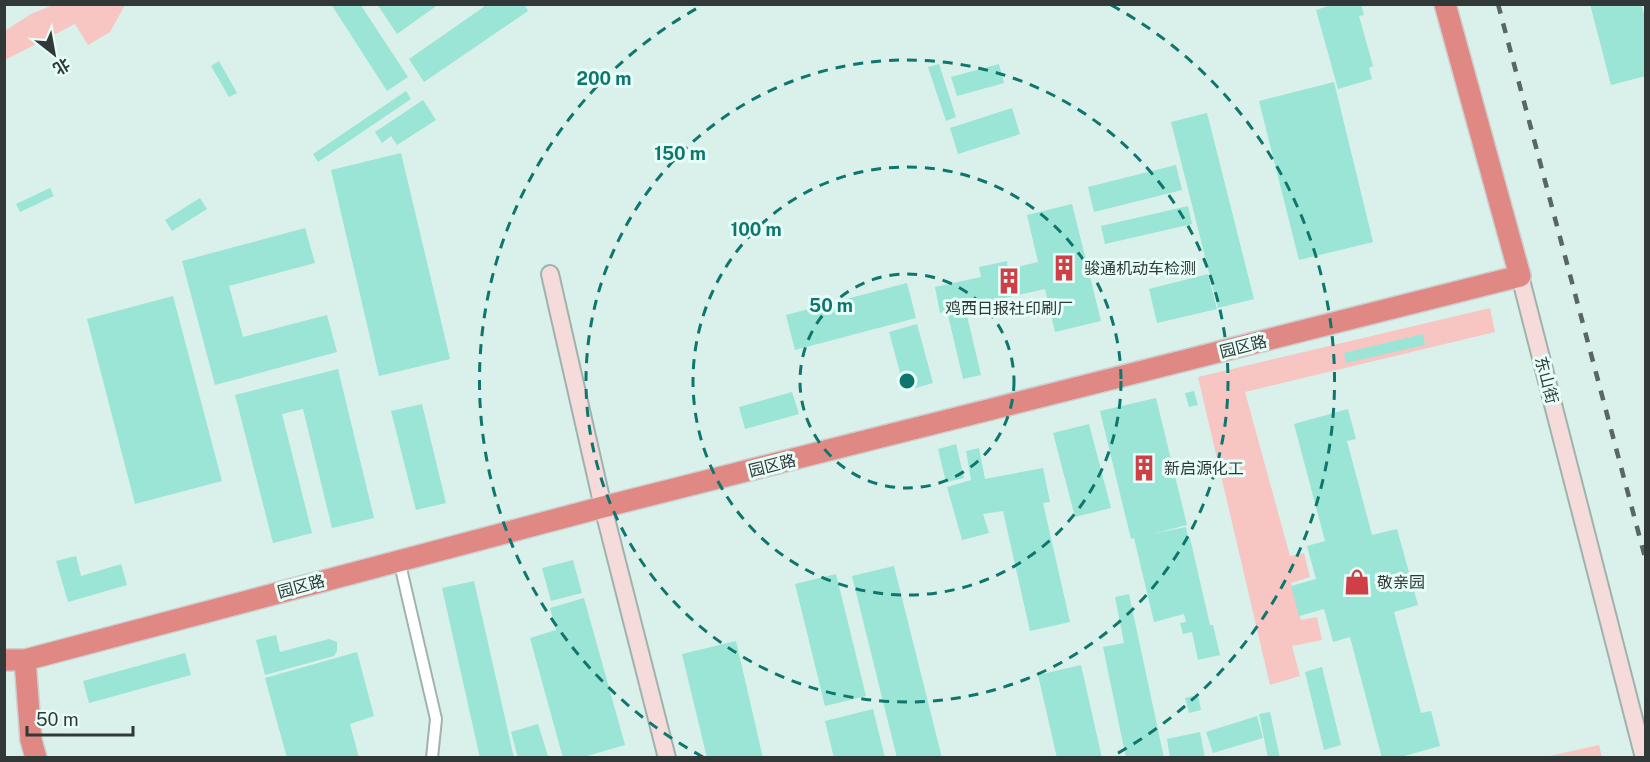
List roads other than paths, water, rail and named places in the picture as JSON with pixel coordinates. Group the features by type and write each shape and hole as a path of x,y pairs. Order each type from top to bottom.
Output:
{"highway":[{"name":"东山街","path":"1445,4 1520,276"},
{"name":"园区路","path":"15,660 603,507 1520,276"},
{"path":"15,660 36,758"}],"street":[{"path":"549,274 603,507 668,758"},
{"name":"东山街","path":"1520,276 1644,758"},
{"path":"399,560 436,719 432,758"}],"railway":[{"path":"1498,4 1646,561"}],"place":[{"name":"骏通机动车检测","path":"1064,268"},
{"name":"鸡西日报社印刷厂","path":"1009,281"},
{"name":"新启源化工","path":"1144,468"},
{"name":"敬亲园","path":"1357,582"}]}
